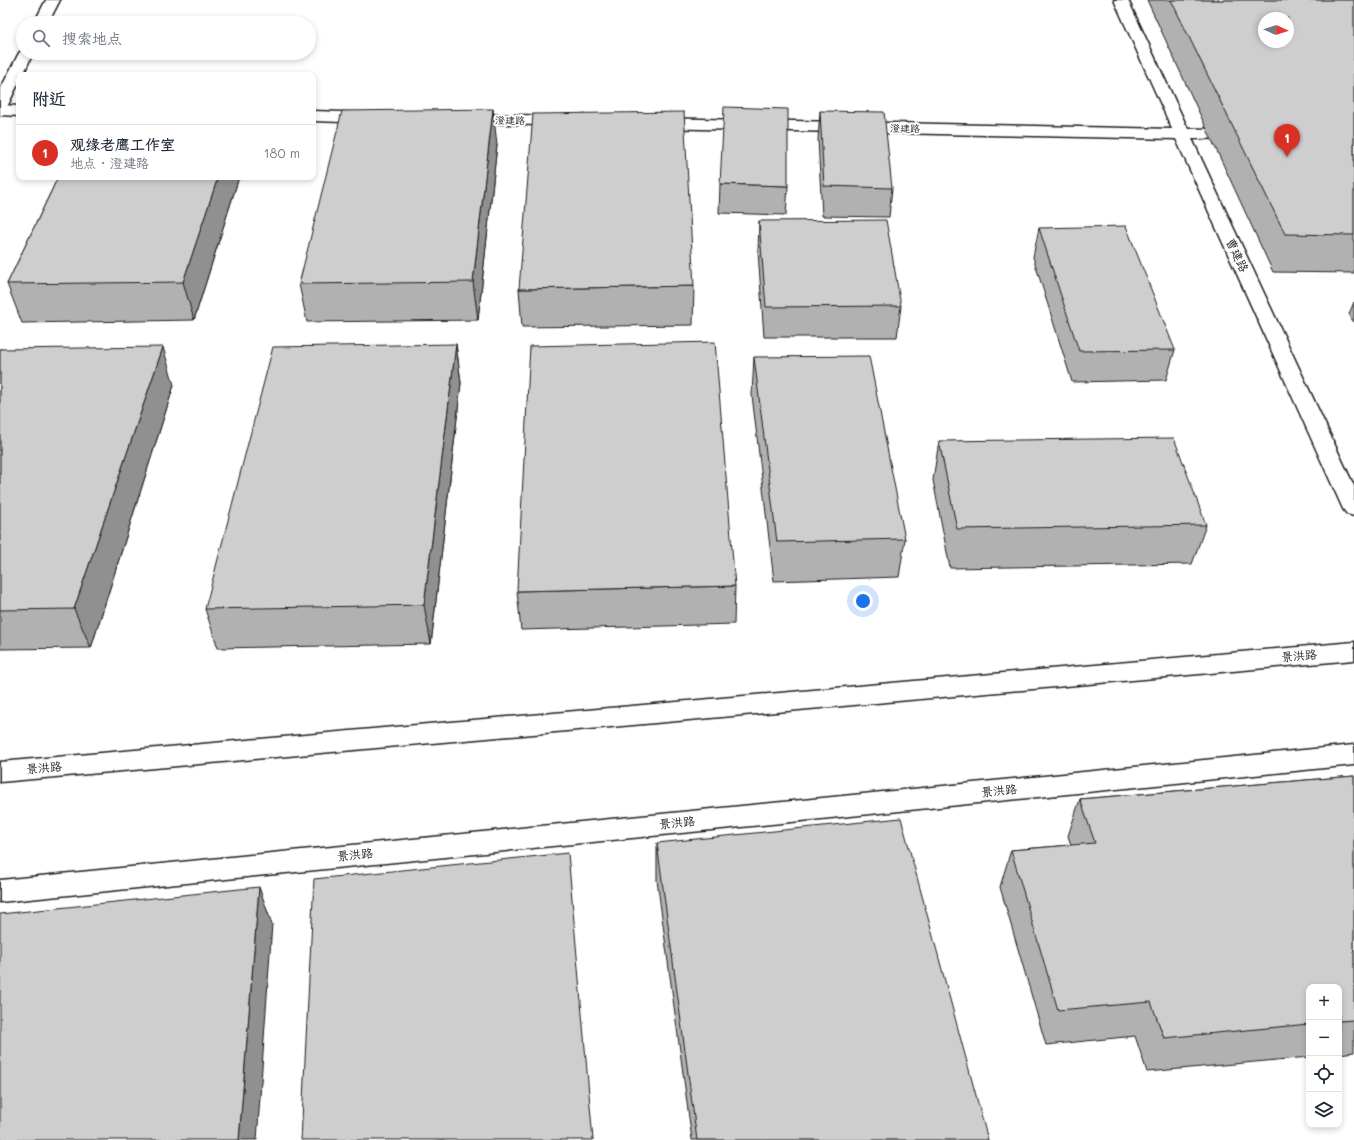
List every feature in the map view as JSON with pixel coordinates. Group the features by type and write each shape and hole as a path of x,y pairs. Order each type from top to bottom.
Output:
{"street":[{"path":"45,16 53,0"},
{"name":"曹建路","path":"1121,0 1354,509"},
{"path":"16,72 22,60"},
{"path":"0,105 16,73"},
{"path":"0,110 16,111"},
{"path":"316,116 385,118"},
{"name":"澄建路","path":"448,119 576,122"},
{"name":"澄建路","path":"640,123 1182,134 1252,133"},
{"name":"景洪路","path":"0,772 1354,651"},
{"name":"景洪路","path":"0,891 1354,755"}],"building":[{"path":"1171,0 1354,0 1354,235 1285,234"},
{"path":"724,107 788,109 788,186 720,184"},
{"path":"493,109 473,282 299,284 342,111"},
{"path":"820,111 884,112 892,188 824,186"},
{"path":"684,112 694,286 519,289 533,114"},
{"path":"57,180 217,180 183,282 7,284"},
{"path":"886,220 901,306 766,307 759,221"},
{"path":"1126,226 1175,350 1079,351 1039,228"},
{"path":"715,342 735,586 517,591 530,346"},
{"path":"456,344 424,605 205,609 273,347"},
{"path":"163,347 74,609 0,610 0,349"},
{"path":"869,356 905,539 777,542 754,357"},
{"path":"1174,438 1206,525 957,529 939,441"},
{"path":"1354,776 1354,1020 1342,1021 1342,984 1306,984 1306,1024 1164,1038 1151,1002 1058,1010 1011,850 1095,843 1080,799"},
{"path":"901,818 988,1140 697,1140 657,843"},
{"path":"568,853 593,1140 301,1140 314,879"},
{"path":"259,887 239,1140 0,1140 0,914"}],"place":[{"name":"观缘老鹰工作室","path":"1287,157"}]}
